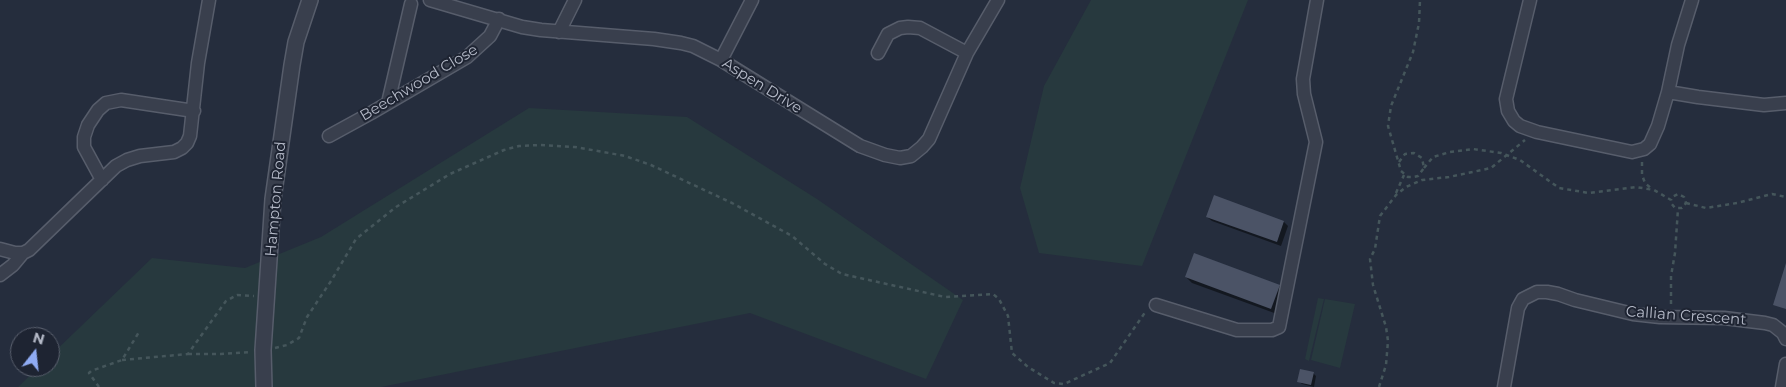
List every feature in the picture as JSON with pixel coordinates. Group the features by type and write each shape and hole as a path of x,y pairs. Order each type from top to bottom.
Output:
{"street":[{"path":"0,275 116,166 140,156 174,152 182,148 190,136 198,63 209,0"},
{"name":"Aspen Drive","path":"430,0 522,27 559,32 654,39 681,43 702,50 860,146 900,158 911,156 922,148 929,139 967,53 998,0"},
{"path":"559,32 575,0"},
{"path":"721,60 752,0"},
{"path":"1156,305 1237,330 1272,330 1279,327 1316,142 1304,94 1303,79 1318,0"},
{"path":"1530,0 1506,99 1508,111 1514,121 1520,126 1536,132 1632,152 1644,149 1650,144 1658,126 1668,92 1678,45 1692,0"},
{"path":"388,103 413,1"},
{"name":"Hampton Road","path":"264,387 264,350 273,199 296,42 307,4"},
{"name":"Beechwood Close","path":"329,136 467,57 490,36 499,19"},
{"path":"878,53 888,34 900,28 908,27 920,28 967,53"},
{"path":"1668,92 1764,105 1786,103"},
{"path":"102,180 84,147 84,137 92,117 106,103 120,100 194,111"},
{"path":"0,249 23,253"},
{"name":"Callian Crescent","path":"1504,387 1518,308 1523,298 1547,292 1633,314 1724,318 1765,323 1773,325 1783,333 1786,340"},
{"path":"1782,387 1786,364"}],"path":[{"path":"1420,0 1419,23 1413,52 1391,106 1388,126 1401,172 1404,175 1408,177 1418,176 1433,157 1450,152 1473,149 1506,154 1520,160 1559,188 1589,192 1636,188 1654,190"},
{"path":"1379,387 1386,365 1388,341 1373,285 1370,259 1374,249 1380,216 1396,195 1406,187 1422,180 1449,177 1491,168 1506,154 1536,132"},
{"path":"99,387 89,376 91,370 122,360 188,354 221,354 264,350 287,345 299,338 307,317 332,281 356,239 396,207 450,174 504,150 519,146 540,145 575,148 625,156 651,165 732,203 792,236 825,264 842,274 945,296 993,294 999,299 1008,316 1012,353 1028,367 1054,383 1064,384 1110,363 1147,310 1156,305"},
{"path":"1644,149 1641,165 1645,183 1671,200 1673,206 1678,209"},
{"path":"1399,162 1405,154 1414,152 1422,158 1424,168"},
{"path":"1396,195 1404,175"},
{"path":"1671,200 1672,197 1678,194 1684,197 1686,203"},
{"path":"1686,203 1706,208 1737,203 1772,194 1786,197"},
{"path":"1678,209 1686,203"},
{"path":"1670,317 1671,276 1675,253 1678,209"},
{"path":"188,354 229,298 237,294 268,297"},
{"path":"122,360 139,332"}],"shaded area":[{"path":"1091,0 1248,0 1142,266 1039,253 1020,188 1044,86"},
{"path":"529,108 687,117 817,199 963,300 926,379 750,313 381,387 18,387 28,377 60,377 60,346 152,258 245,268 321,237"},
{"path":"1318,298 1324,299 1309,361 1305,359"},
{"path":"1325,299 1355,304 1340,368 1311,360"}],"building":[{"path":"1214,195 1284,221 1277,242 1206,217"},
{"path":"1194,253 1280,285 1271,309 1185,277"},
{"path":"1786,263 1786,309 1773,305"},
{"path":"1300,369 1314,372 1311,385 1297,382"}]}
